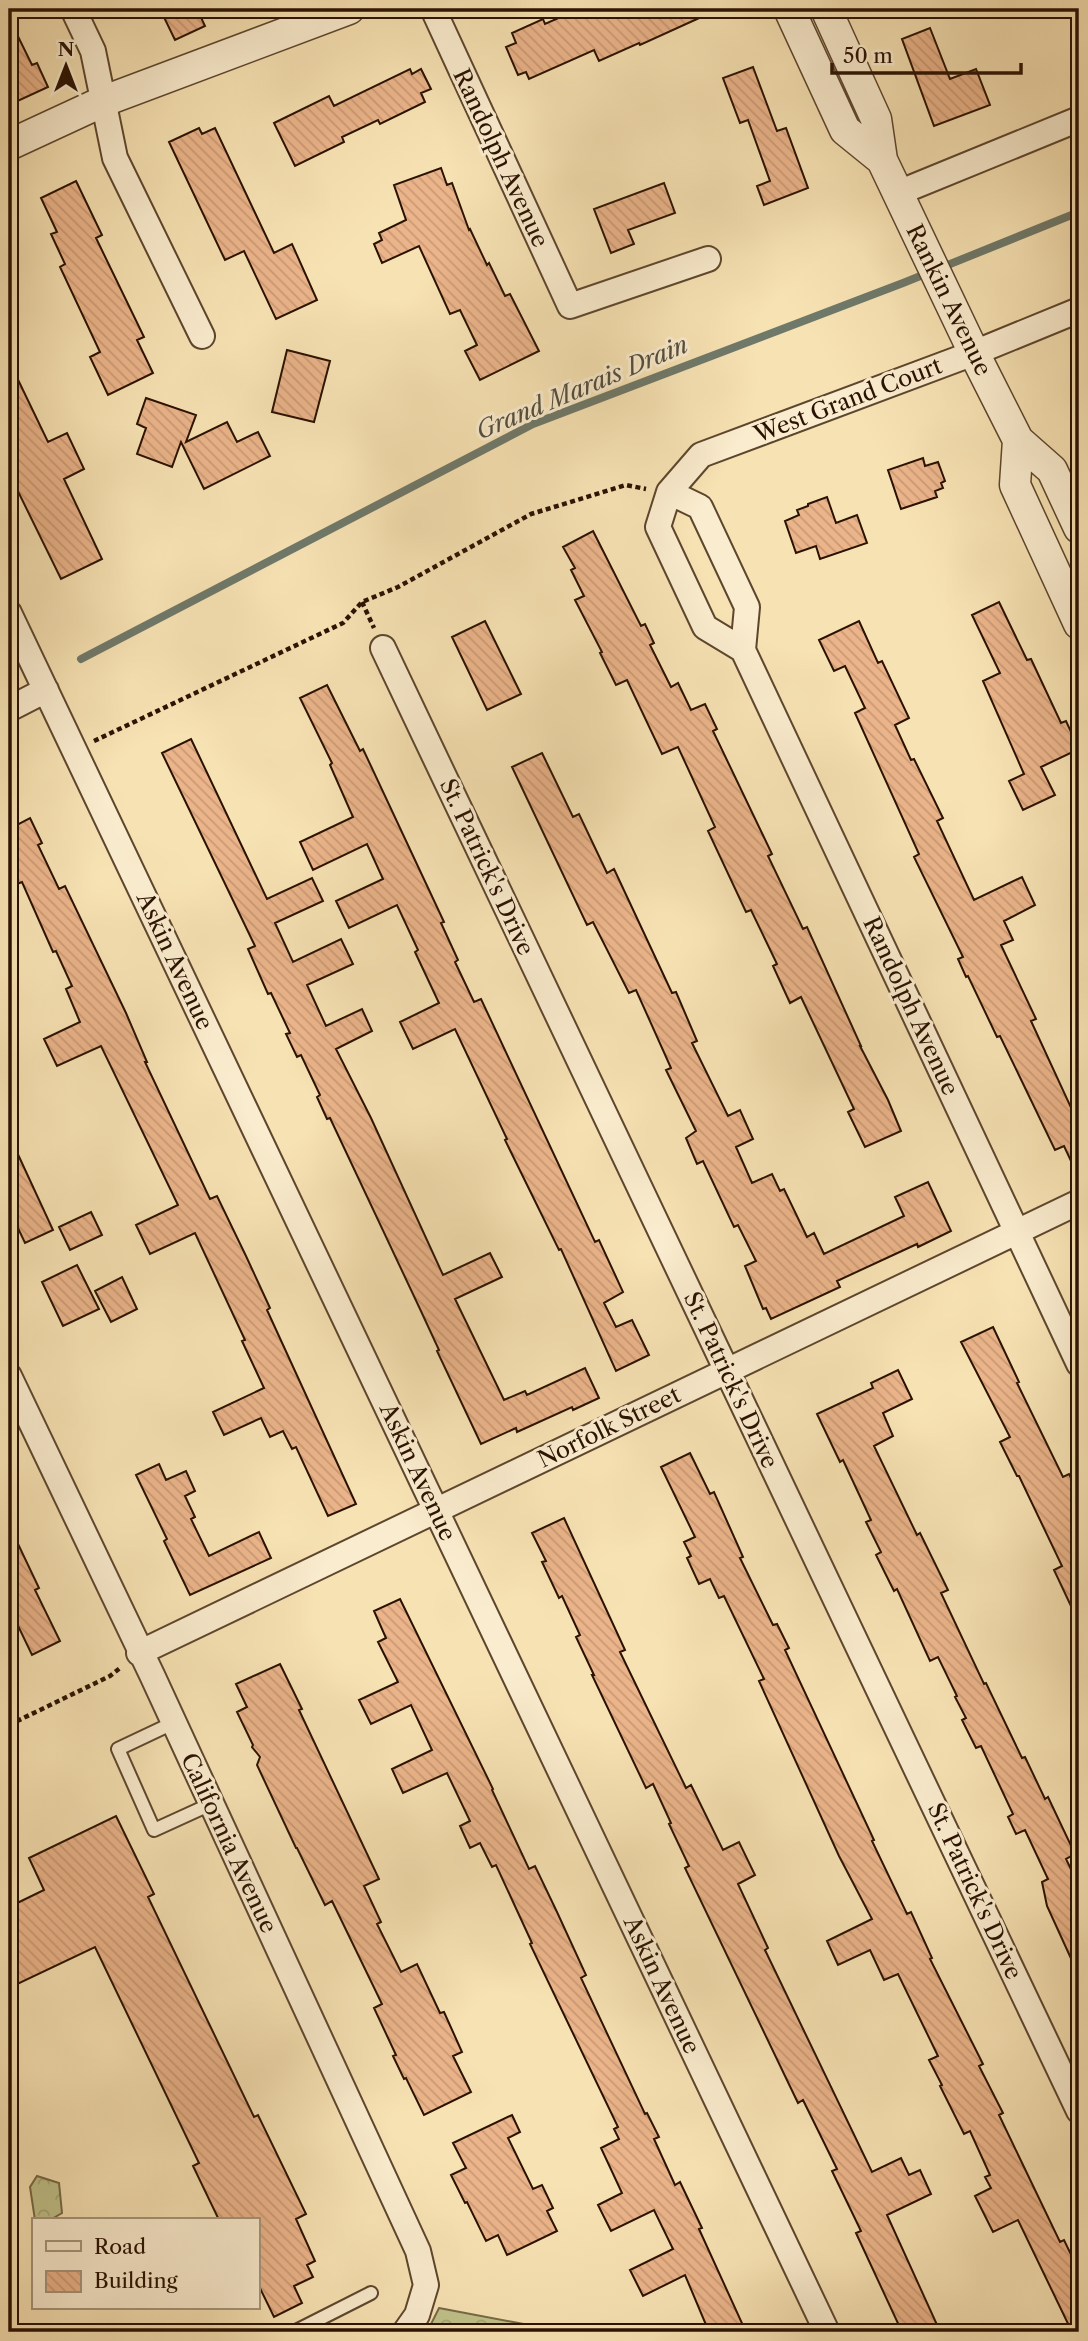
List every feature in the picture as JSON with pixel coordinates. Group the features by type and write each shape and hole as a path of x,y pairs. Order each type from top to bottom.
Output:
{"street":[{"path":"73,9 93,51 115,158 202,336"},
{"path":"9,145 104,101 349,9"},
{"name":"Randolph Avenue","path":"433,9 570,306 708,259"},
{"name":"Rankin Avenue","path":"789,9 845,130 882,159"},
{"name":"Rankin Avenue","path":"826,9 876,119 882,159 969,341 1018,440 1052,470 1079,528"},
{"path":"904,206 1079,118"},
{"name":"West Grand Court","path":"669,492 701,455 969,341 1079,310"},
{"path":"1018,440 1015,485 1079,624"},
{"path":"669,492 700,507 747,607 743,650 705,626 658,527 669,492"},
{"name":"Askin Avenue","path":"9,613 827,2332"},
{"name":"St. Patrick's Drive","path":"383,648 1079,2111"},
{"name":"Randolph Avenue","path":"743,650 1079,1364"},
{"path":"9,709 46,691"},
{"name":"Norfolk Street","path":"139,1653 1079,1202"},
{"name":"California Avenue","path":"9,1376 418,2251 426,2285 411,2324"}],"lane":[{"path":"173,1723 118,1749 154,1830 211,1804"},
{"path":"294,2332 371,2294"}],"path":[{"path":"88,744 343,623 362,602 398,587 531,514 626,485 641,488"},
{"path":"9,1725 110,1676"}],"green space":[{"path":"37,2176 59,2183 62,2213 53,2218 35,2218 30,2187"},
{"path":"439,2308 566,2332 427,2332"}],"building":[{"path":"160,9 197,9 205,26 175,40"},
{"path":"579,9 719,9 599,61 594,50 529,79 526,72 518,75 506,47 516,43 512,33 543,19 545,24"},
{"path":"9,18 32,65 37,63 48,87 9,105"},
{"path":"930,28 950,79 976,69 990,105 934,126 902,39"},
{"path":"753,67 777,131 786,128 808,188 764,205 757,186 770,181 748,120 740,123 723,78"},
{"path":"410,69 412,74 421,69 431,89 421,93 425,102 380,124 378,120 342,137 344,142 295,166 274,123 329,96 334,106"},
{"path":"199,128 202,134 215,128 274,253 292,244 317,300 276,319 244,251 225,260 169,142"},
{"path":"441,168 447,185 452,183 469,230 487,265 489,263 505,296 510,294 539,351 480,380 465,351 477,345 460,310 450,314 419,246 382,263 374,244 382,240 379,233 406,220 394,185"},
{"path":"76,181 102,235 96,238 144,337 137,340 153,373 108,395 90,357 100,352 60,267 65,264 51,234 57,232 41,198"},
{"path":"664,183 675,213 628,230 634,244 611,253 594,209"},
{"path":"287,350 330,361 314,422 272,412"},
{"path":"9,361 48,442 67,433 84,469 64,479 102,559 61,579 9,473"},
{"path":"146,398 196,415 186,442 227,422 237,442 258,432 270,456 204,489 181,442 172,467 137,454 146,428 137,424"},
{"path":"923,458 925,466 938,462 945,481 941,483 943,488 935,491 937,497 901,509 888,470"},
{"path":"827,497 836,523 857,515 867,543 820,559 816,546 796,553 785,521 799,515 797,510"},
{"path":"593,531 641,626 645,624 654,643 650,645 671,687 678,683 691,710 705,704 717,729 713,731 772,854 768,856 803,929 807,927 901,1131 865,1147 848,1112 854,1109 801,997 790,1003 773,966 777,964 751,910 746,912 708,831 715,827 678,747 662,754 627,680 616,685 575,600 584,596 571,570 575,568 563,547"},
{"path":"999,602 1027,660 1031,659 1061,723 1066,721 1079,749 1041,767 1055,795 1023,810 1009,781 1024,774 983,681 1000,673 972,615"},
{"path":"485,621 521,694 487,710 452,637"},
{"path":"859,621 878,663 882,661 909,718 895,725 943,818 937,821 974,900 1022,877 1035,905 1004,921 1013,940 1001,945 1036,1019 1031,1021 1073,1112 1079,1109 1079,1178 1064,1146 1055,1150 1000,1036 997,1037 968,976 966,977 958,959 963,957 914,857 919,854 855,713 865,708 845,666 834,671 819,640"},
{"path":"327,685 360,751 363,749 444,922 441,923 458,960 455,962 474,1002 481,999 595,1242 599,1240 623,1292 604,1303 616,1327 632,1320 649,1355 616,1371 561,1249 559,1250 505,1140 507,1139 455,1029 413,1049 400,1022 439,1003 397,905 349,928 336,901 383,879 367,844 313,870 300,842 353,817 330,765 332,763 300,698"},
{"path":"191,739 267,899 312,878 323,901 275,923 293,962 341,939 353,964 307,985 326,1026 362,1009 372,1031 336,1049 371,1118 443,1275 490,1253 502,1277 455,1299 504,1400 525,1391 527,1395 585,1368 599,1398 517,1432 516,1428 481,1444 330,1118 327,1119 317,1097 320,1095 301,1055 297,1057 286,1034 290,1033 271,993 268,994 248,949 255,946 162,753"},
{"path":"542,753 573,817 579,814 607,873 614,869 672,993 676,992 697,1041 692,1043 728,1116 740,1110 753,1139 736,1147 752,1183 772,1174 780,1191 784,1189 807,1237 814,1233 824,1254 904,1216 895,1197 928,1182 951,1231 837,1281 840,1287 771,1319 766,1308 763,1309 745,1266 756,1261 738,1225 734,1227 703,1161 697,1164 686,1138 696,1131 666,1070 671,1068 636,990 629,993 593,922 587,925 512,767"},
{"path":"30,818 42,843 38,845 59,889 65,886 210,1199 217,1196 246,1256 270,1308 267,1310 356,1504 328,1516 296,1447 292,1449 283,1431 270,1437 261,1418 224,1435 213,1412 264,1388 242,1341 245,1340 195,1233 150,1254 136,1225 178,1205 101,1046 57,1066 44,1039 80,1022 66,989 72,986 56,951 53,952 22,882 17,884 9,868 9,829"},
{"path":"9,1135 53,1230 25,1243 9,1209"},
{"path":"91,1212 102,1235 70,1250 59,1227"},
{"path":"77,1265 99,1309 63,1326 42,1282"},
{"path":"122,1277 137,1309 111,1322 95,1291"},
{"path":"993,1327 1063,1477 1069,1474 1079,1494 1079,1623 1054,1570 1062,1566 1000,1442 1010,1437 961,1342"},
{"path":"898,1370 912,1399 883,1413 893,1436 874,1446 917,1535 920,1533 948,1590 941,1593 984,1684 986,1683 1045,1799 1048,1797 1075,1854 1066,1859 1079,1886 1079,1976 1047,1906 1042,1882 1048,1879 1025,1830 1016,1834 1008,1817 1013,1814 981,1746 976,1748 962,1720 966,1718 938,1657 930,1661 897,1589 894,1591 876,1555 881,1552 866,1522 871,1520 843,1460 840,1462 817,1414 873,1388 871,1383"},
{"path":"690,1453 710,1494 714,1492 743,1557 740,1558 773,1625 777,1624 789,1648 785,1650 874,1840 872,1841 907,1914 911,1912 932,1958 930,1959 983,2064 979,2066 1003,2113 999,2115 1060,2242 1064,2240 1079,2271 1079,2332 1072,2332 1018,2220 993,2232 975,2196 991,2188 985,2177 990,2175 970,2131 964,2134 940,2086 942,2085 929,2060 938,2056 898,1974 884,1980 870,1950 838,1965 827,1941 872,1919 839,1856 759,1681 764,1679 724,1596 719,1598 710,1579 699,1584 687,1558 691,1556 684,1542 695,1537 661,1467"},
{"path":"159,1464 166,1480 186,1471 195,1491 185,1496 195,1517 191,1519 209,1556 259,1532 271,1558 190,1595 136,1475"},
{"path":"564,1518 625,1650 620,1652 686,1788 691,1785 723,1850 739,1842 755,1875 738,1884 768,1948 765,1950 872,2172 901,2158 909,2175 920,2170 931,2194 887,2215 938,2327 926,2332 902,2332 856,2233 861,2231 832,2171 837,2169 803,2100 798,2103 685,1868 689,1866 653,1784 646,1788 592,1675 576,1637 580,1635 542,1562 546,1561 532,1533"},
{"path":"9,1525 39,1588 35,1590 60,1641 32,1655 9,1607"},
{"path":"400,1599 529,1869 535,1866 557,1912 586,1975 581,1978 645,2114 647,2113 659,2137 654,2139 675,2185 680,2182 702,2228 699,2229 746,2332 709,2332 685,2275 643,2296 630,2270 673,2249 654,2210 611,2231 598,2205 622,2193 601,2148 619,2139 614,2129 618,2127 530,1944 532,1943 496,1865 492,1867 480,1843 470,1848 460,1826 470,1821 447,1773 403,1793 392,1769 432,1750 411,1705 371,1724 359,1700 398,1682 378,1642 386,1638 374,1611"},
{"path":"280,1664 379,1879 364,1886 381,1922 377,1924 401,1972 417,1964 440,2013 444,2012 462,2052 453,2056 471,2092 424,2115 393,2056 396,2055 374,2008 382,2004 332,1901 325,1905 296,1848 257,1765 260,1757 252,1747 237,1712 247,1707 236,1684"},
{"path":"116,1816 154,1894 148,1897 254,2117 258,2115 306,2214 296,2219 315,2261 307,2265 313,2277 294,2286 302,2303 274,2317 259,2286 259,2218 218,2218 193,2166 199,2163 95,1947 9,1988 9,1907 44,1890 29,1858"},
{"path":"512,2115 520,2132 508,2138 533,2189 542,2185 553,2208 547,2211 557,2231 507,2255 498,2235 486,2241 451,2175 466,2168 453,2143"}],"waterway":[{"name":"Grand Marais Drain","path":"81,659 533,424 903,283 1079,212"}]}
